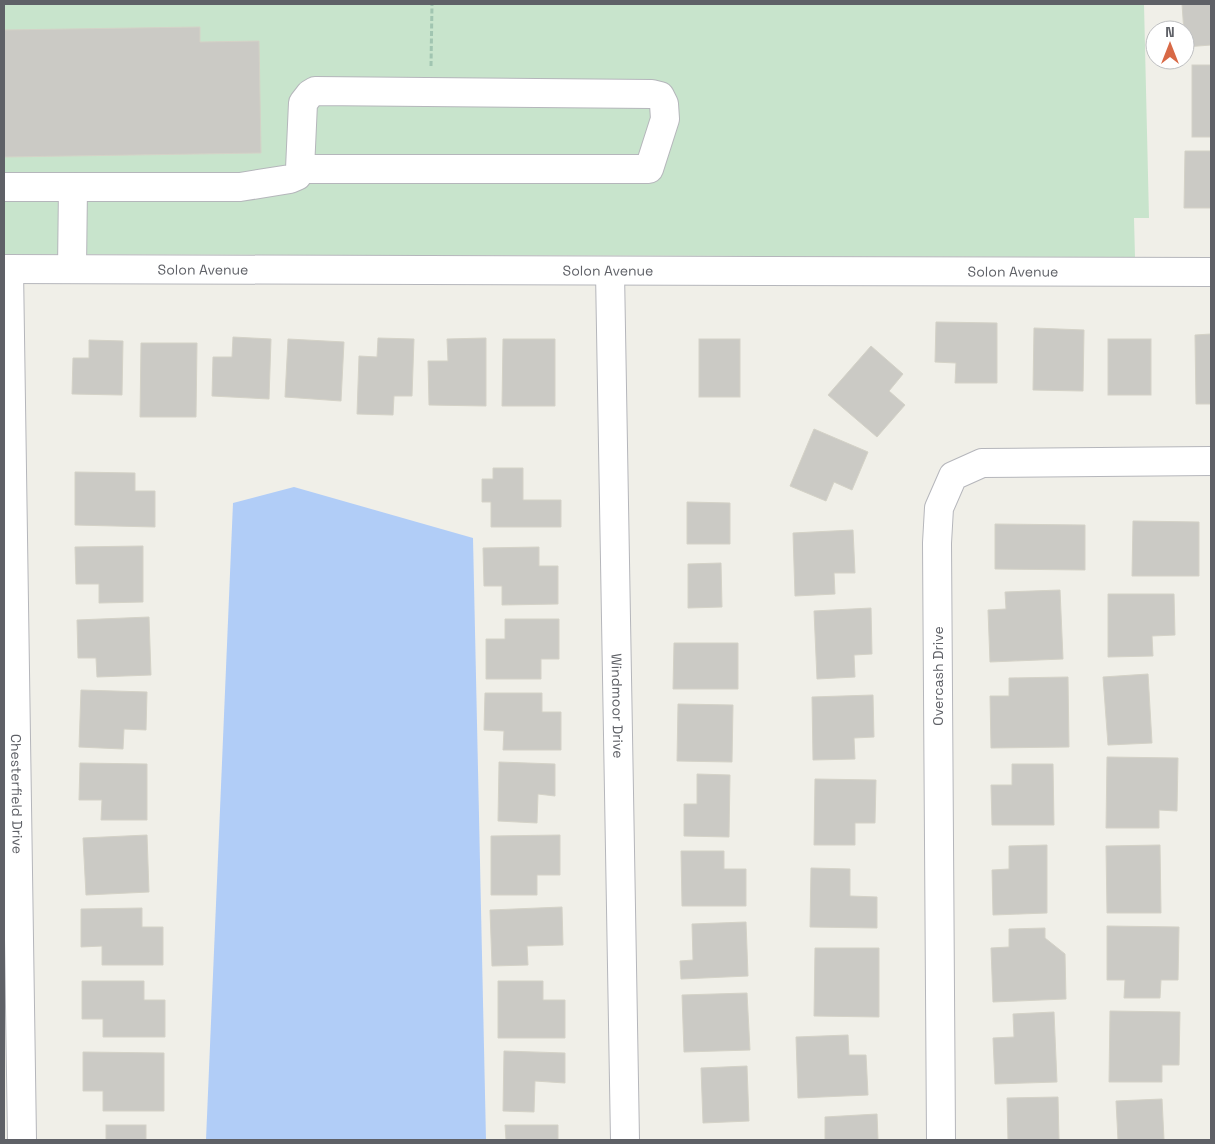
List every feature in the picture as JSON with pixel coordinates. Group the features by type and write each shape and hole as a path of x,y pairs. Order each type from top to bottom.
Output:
{"street":[{"path":"4,186 240,186 290,179 297,176 300,168 302,103 314,90 652,94 660,96 664,104 665,119 649,168 300,168"},
{"path":"72,269 73,186"},
{"name":"Solon Avenue","path":"7,269 1211,272"},
{"name":"Chesterfield Drive","path":"7,269 22,1140"},
{"name":"Windmoor Drive","path":"610,272 625,1140"},
{"name":"Overcash Drive","path":"941,1140 938,508 953,476 982,462 1211,462"}],"path":[{"path":"431,91 432,4"}],"green space":[{"path":"4,4 1144,4 1149,218 1134,218 1135,257 4,254"}],"water":[{"path":"294,487 473,538 486,1140 206,1140 233,503"}],"building":[{"path":"1182,4 1211,4 1211,45 1195,46 1195,20 1183,20"},
{"path":"200,27 200,42 259,41 261,153 4,157 4,30"},
{"path":"1195,65 1211,65 1211,137 1192,137 1192,70 1195,70"},
{"path":"1185,151 1211,151 1211,208 1184,208"},
{"path":"936,322 997,323 997,383 955,383 956,363 935,362"},
{"path":"1034,328 1084,330 1083,391 1033,390"},
{"path":"1211,334 1211,404 1196,404 1195,335"},
{"path":"233,337 271,339 269,399 212,396 213,357 232,357"},
{"path":"378,338 414,339 412,396 394,396 393,415 357,414 359,356 377,357"},
{"path":"486,338 486,406 429,405 428,361 448,361 447,339"},
{"path":"288,339 344,342 341,401 285,397"},
{"path":"503,339 555,339 555,406 502,406"},
{"path":"699,339 740,339 740,397 699,397"},
{"path":"1108,339 1151,339 1151,395 1108,395"},
{"path":"89,340 123,341 122,395 72,394 73,358 89,358"},
{"path":"141,343 197,343 196,417 140,417"},
{"path":"871,346 903,374 889,391 905,405 877,437 828,395"},
{"path":"814,429 868,452 852,490 834,482 826,501 790,486"},
{"path":"493,468 523,468 523,500 561,500 561,527 491,527 491,502 482,502 482,479 493,479"},
{"path":"75,472 135,473 135,491 155,491 155,527 75,525"},
{"path":"687,502 730,503 730,544 687,544"},
{"path":"1133,521 1199,522 1199,576 1132,576"},
{"path":"995,524 1085,525 1085,570 995,569"},
{"path":"853,530 855,573 834,573 835,594 795,596 793,533"},
{"path":"143,546 143,602 99,603 99,584 76,584 75,547"},
{"path":"539,547 539,566 558,566 558,604 502,605 502,586 484,586 483,548"},
{"path":"721,563 722,607 688,608 688,564"},
{"path":"1060,590 1063,659 990,662 988,610 1006,609 1005,592"},
{"path":"1108,594 1174,594 1175,635 1152,636 1153,656 1108,657"},
{"path":"871,608 872,654 854,655 855,677 817,679 814,611"},
{"path":"149,617 151,675 97,677 96,658 78,658 77,620"},
{"path":"505,619 559,619 559,659 541,659 541,679 486,679 486,639 505,639"},
{"path":"674,643 738,643 738,689 673,689"},
{"path":"1148,674 1152,743 1108,745 1103,677"},
{"path":"1068,677 1069,747 991,748 990,696 1009,696 1009,678"},
{"path":"81,690 147,692 146,730 124,729 123,749 79,747"},
{"path":"485,693 542,693 542,712 561,712 561,750 503,750 504,731 484,730"},
{"path":"873,695 874,737 854,738 855,759 813,760 812,697"},
{"path":"678,704 733,705 732,762 677,761"},
{"path":"1107,757 1178,758 1177,811 1159,810 1159,828 1106,828"},
{"path":"499,762 555,764 555,796 538,794 537,823 498,821"},
{"path":"80,763 147,764 147,820 101,820 102,800 79,800"},
{"path":"1012,764 1053,764 1054,825 992,825 991,785 1012,785"},
{"path":"697,774 730,775 729,837 684,836 684,804 697,804"},
{"path":"815,779 876,780 875,823 855,823 855,845 814,845"},
{"path":"147,835 149,892 86,895 83,838"},
{"path":"560,835 560,875 537,875 537,895 491,895 491,836"},
{"path":"1047,845 1047,913 993,915 992,870 1009,869 1009,846"},
{"path":"1160,845 1161,913 1107,913 1106,846"},
{"path":"681,851 724,851 724,869 746,869 746,906 682,906"},
{"path":"811,868 850,869 850,896 877,897 877,928 810,927"},
{"path":"562,907 563,945 527,946 528,965 492,966 490,910"},
{"path":"142,908 142,927 163,927 163,965 102,965 102,946 81,947 81,909"},
{"path":"746,922 748,976 681,979 680,961 693,960 692,924"},
{"path":"1107,926 1179,927 1178,980 1161,980 1160,998 1124,998 1125,980 1107,980"},
{"path":"1045,928 1045,938 1065,954 1066,999 993,1002 991,948 1009,947 1009,929"},
{"path":"815,948 879,948 879,1017 814,1016"},
{"path":"82,981 144,981 144,1000 165,1000 165,1037 103,1037 103,1019 82,1019"},
{"path":"498,981 543,981 543,1000 565,1000 565,1038 498,1038"},
{"path":"747,993 750,1050 684,1052 682,995"},
{"path":"1110,1011 1180,1012 1179,1065 1162,1065 1162,1082 1109,1082"},
{"path":"1054,1012 1057,1082 995,1084 993,1038 1014,1037 1013,1014"},
{"path":"848,1035 849,1055 866,1055 868,1095 798,1098 796,1037"},
{"path":"504,1051 565,1053 565,1083 535,1081 534,1112 503,1111"},
{"path":"83,1052 164,1053 164,1111 103,1111 103,1091 83,1091"},
{"path":"747,1066 749,1121 703,1123 701,1068"},
{"path":"1058,1097 1059,1140 1008,1140 1007,1098"},
{"path":"1162,1099 1164,1140 1118,1140 1116,1101"},
{"path":"877,1114 878,1140 825,1140 825,1117"},
{"path":"106,1125 146,1125 146,1140 106,1140"},
{"path":"505,1125 558,1125 558,1140 506,1140"}]}
